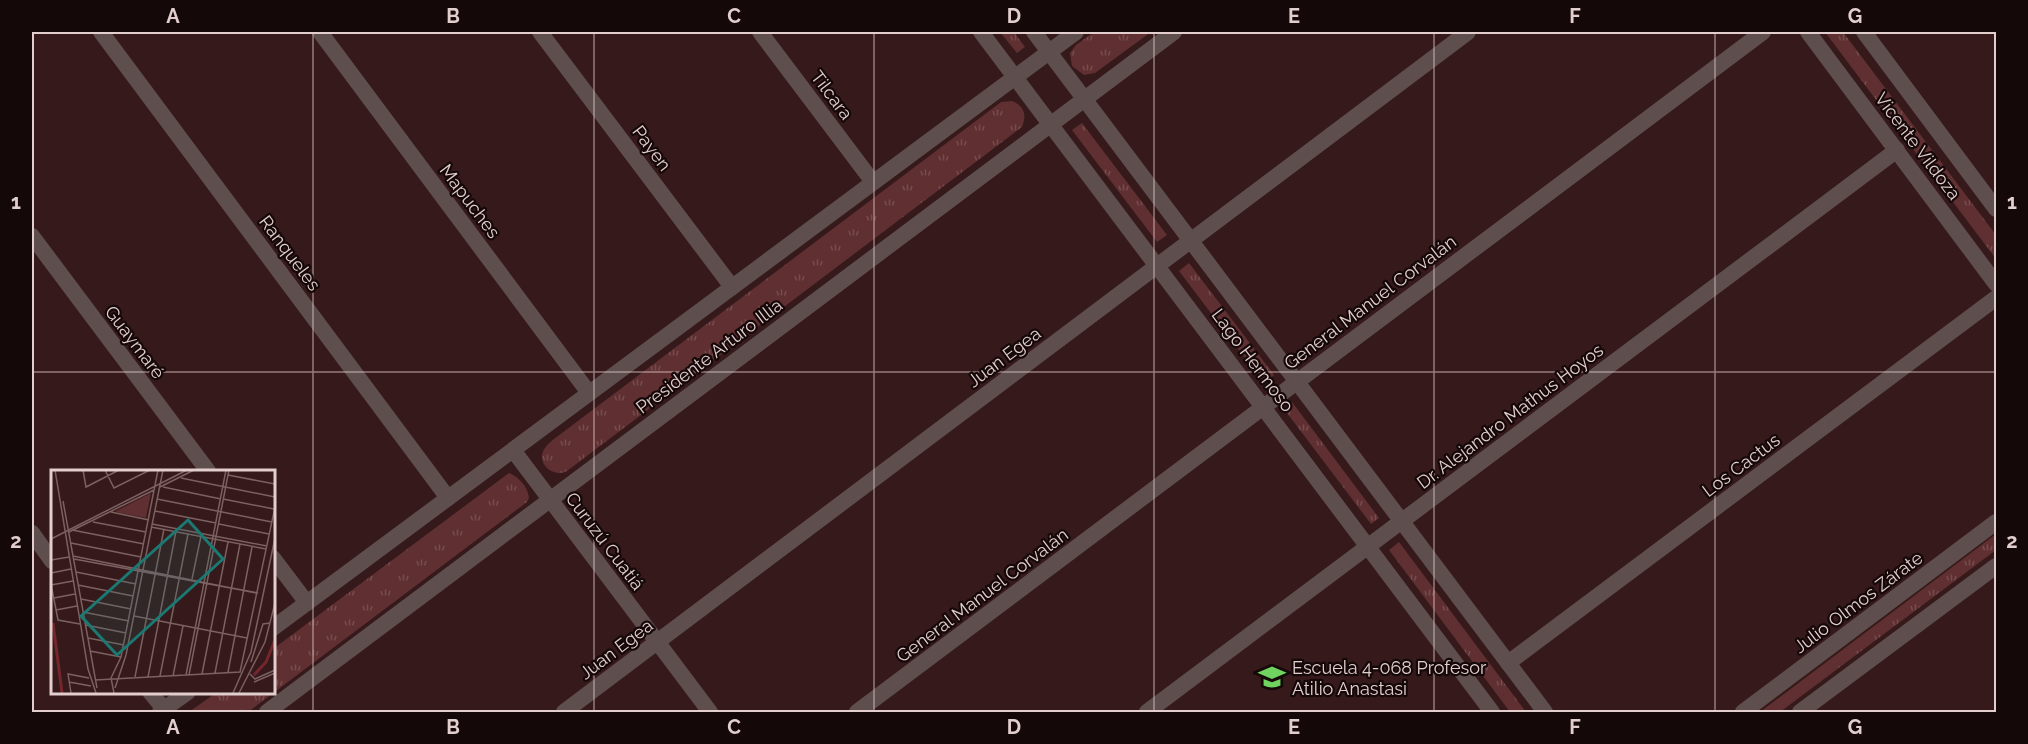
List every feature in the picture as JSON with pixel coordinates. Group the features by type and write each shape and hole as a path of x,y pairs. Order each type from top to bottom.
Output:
{"street":[{"name":"Ranqueles","path":"101,32 448,498"},
{"name":"Mapuches","path":"320,32 589,393"},
{"name":"Payen","path":"540,32 732,287"},
{"name":"Tilcara","path":"760,32 873,182"},
{"name":"Lago Hermoso","path":"981,32 1492,712"},
{"name":"Lago Hermoso","path":"1034,32 1545,712"},
{"path":"274,627 1076,32"},
{"name":"Presidente Arturo Illia","path":"267,712 1174,32"},
{"name":"Juan Egea","path":"564,712 1468,32"},
{"name":"General Manuel Corvalán","path":"857,712 1763,32"},
{"name":"Vicente Vildoza","path":"1808,32 1996,284"},
{"name":"Vicente Vildoza","path":"1864,32 1996,209"},
{"name":"Dr. Alejandro Mathus Hoyos","path":"1147,712 1898,150"},
{"name":"Guaymaré","path":"32,236 207,470"},
{"name":"Los Cactus","path":"1508,663 1996,298"},
{"name":"Curuzú Cuatiá","path":"513,450 710,712"},
{"name":"Julio Olmos Zárate","path":"1743,712 1996,522"},
{"path":"32,533 51,560"},
{"path":"274,559 307,603"},
{"path":"1800,712 1996,566"},
{"path":"151,693 162,711 187,693"}],"green space":[{"path":"1000,32 1014,32 1025,47 1017,53"},
{"path":"1094,32 1151,32 1095,73 1084,75 1072,66 1070,53 1076,45"},
{"path":"1825,32 1843,32 1996,235 1996,259"},
{"path":"1012,101 1023,111 1022,127 567,471 559,473 547,468 542,455 546,446 554,439 1001,102"},
{"path":"1082,123 1167,235 1157,242 1072,130"},
{"path":"1189,263 1274,375 1264,383 1179,271"},
{"path":"1292,402 1379,518 1371,524 1284,409"},
{"path":"509,473 525,486 529,498 527,502 274,692 274,648"},
{"path":"1996,534 1996,550 1780,712 1760,712"},
{"path":"1399,542 1526,712 1510,712 1389,550"},
{"path":"216,693 273,693 248,712 189,712"}],"place":[{"name":"Escuela 4-068 Profesor Atilio Anastasi","path":"1272,677"}]}
